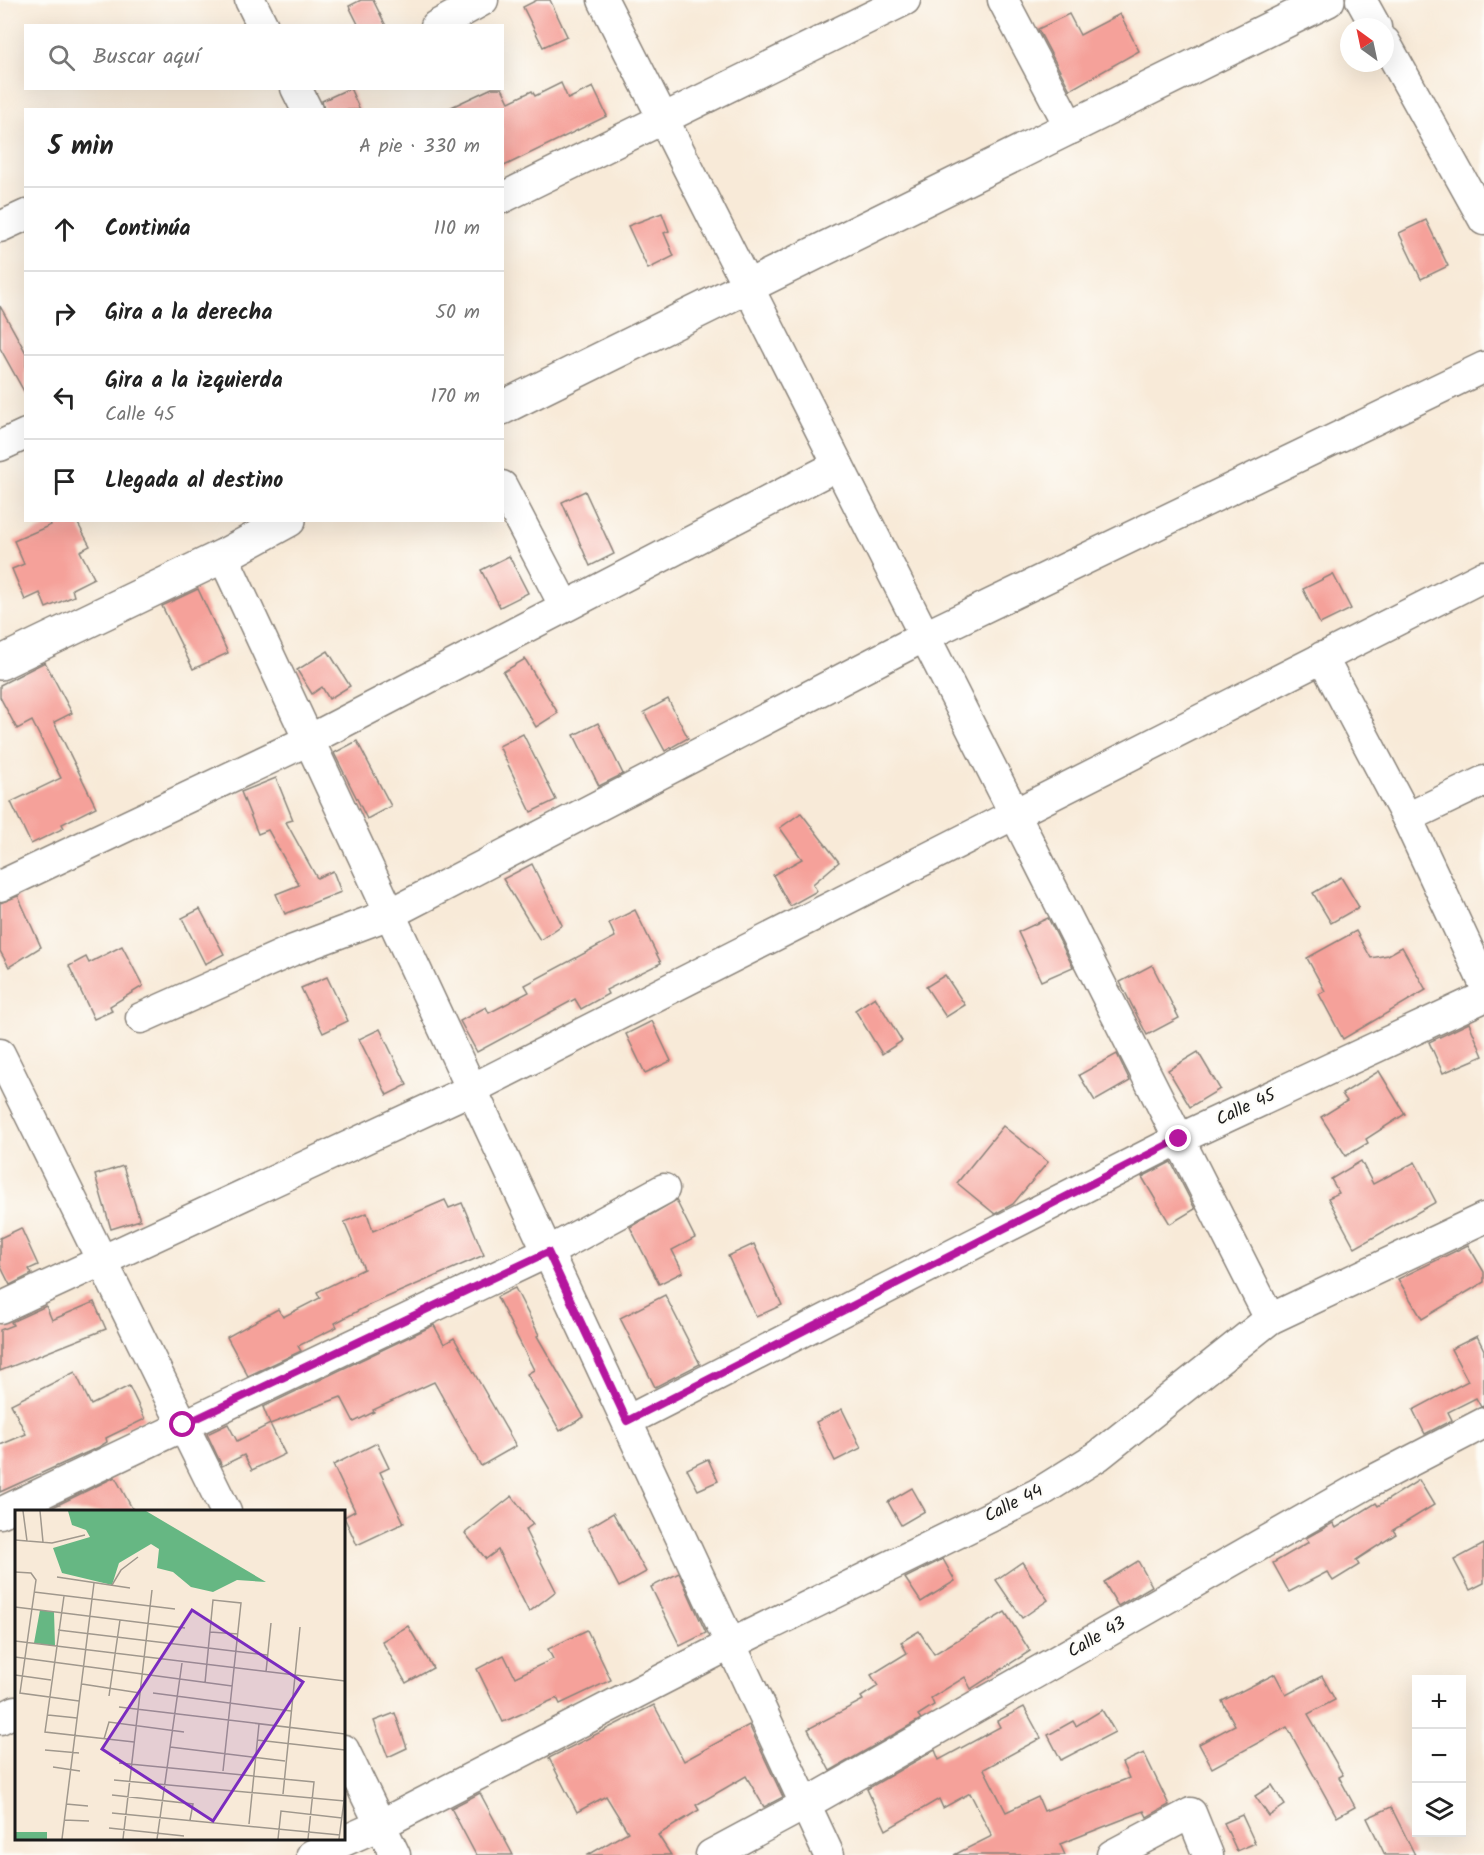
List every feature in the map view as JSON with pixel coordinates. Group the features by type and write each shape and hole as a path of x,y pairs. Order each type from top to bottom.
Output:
{"street":[{"path":"250,0 262,24"},
{"path":"440,24 483,0"},
{"path":"603,0 1270,1319"},
{"path":"504,197 905,0"},
{"path":"1003,0 1071,129"},
{"path":"504,407 747,285 1071,129 1328,0"},
{"path":"1361,0 1371,18"},
{"path":"1394,58 1484,220"},
{"path":"0,227 24,216"},
{"path":"141,1018 291,951 390,914 925,636 1484,368"},
{"path":"0,446 24,435"},
{"path":"0,886 309,740 564,605 838,465"},
{"path":"504,490 564,605"},
{"path":"0,663 223,556 285,522"},
{"path":"223,556 830,1855"},
{"path":"0,1308 472,1089 1484,576"},
{"path":"1322,657 1407,818 1484,983"},
{"path":"1407,818 1484,781"},
{"name":"Calle 45","path":"627,1421 1179,1139 1484,997"},
{"path":"0,1054 10,1101 101,1260 225,1510"},
{"path":"0,1513 548,1252 664,1189"},
{"name":"Calle 44","path":"312,1855 380,1825 731,1644 1037,1494 1098,1456 1270,1319 1484,1218"},
{"name":"Calle 43","path":"711,1855 806,1804 1370,1482 1484,1424"},
{"path":"0,1719 15,1712"},
{"path":"345,1752 395,1855"},
{"path":"1112,1855 1191,1813 1208,1855"}],"building":[{"path":"361,0 373,0 385,24 358,24 349,6"},
{"path":"537,0 550,0 567,36 543,47 523,7"},
{"path":"1069,14 1080,35 1120,14 1139,51 1070,90 1038,29"},
{"path":"561,83 568,99 593,87 607,116 504,166 504,108 449,108 488,90 503,90 509,102 532,91 535,96"},
{"path":"346,90 351,90 359,108 324,108 322,101"},
{"path":"662,213 669,231 664,233 674,256 648,269 628,226"},
{"path":"1426,220 1448,266 1421,279 1399,233"},
{"path":"0,306 24,349 24,391 0,348"},
{"path":"585,491 614,554 590,566 562,502"},
{"path":"49,522 77,522 90,546 80,551 94,578 72,589 74,596 46,608 40,593 25,600 12,569 24,564 14,541 51,525"},
{"path":"509,556 528,593 500,607 481,570"},
{"path":"1333,574 1351,609 1320,624 1303,589"},
{"path":"198,589 228,653 193,669 162,606"},
{"path":"328,651 350,686 329,699 322,687 312,694 297,670"},
{"path":"525,659 558,713 536,727 503,672"},
{"path":"45,662 72,713 54,722 96,807 62,824 64,828 31,844 11,802 61,778 32,721 17,729 0,697 0,685"},
{"path":"668,699 688,738 665,751 644,712"},
{"path":"598,723 623,774 599,786 574,735"},
{"path":"523,734 556,800 531,812 499,746"},
{"path":"357,741 391,806 367,819 334,753"},
{"path":"276,778 293,820 286,822 317,878 333,871 341,892 285,914 276,894 299,885 268,830 258,834 241,792"},
{"path":"801,813 839,862 813,884 817,891 790,906 773,875 802,859 780,828"},
{"path":"532,864 562,925 540,940 503,879"},
{"path":"1341,877 1359,907 1331,923 1313,893"},
{"path":"18,896 41,947 9,967 0,951 0,903"},
{"path":"200,909 224,954 205,964 182,918"},
{"path":"635,910 661,963 606,990 608,994 581,1009 575,999 477,1052 460,1021 486,1007 489,1013 529,992 525,985 615,937 609,923"},
{"path":"1048,918 1073,967 1041,981 1018,932"},
{"path":"1356,931 1371,958 1388,955 1402,947 1426,990 1343,1039 1319,994 1325,991 1307,958"},
{"path":"122,946 143,986 110,1006 112,1011 94,1019 69,966 86,957 89,963"},
{"path":"1152,965 1179,1018 1147,1035 1120,982"},
{"path":"945,975 965,1005 946,1017 926,987"},
{"path":"327,977 348,1021 323,1033 301,988"},
{"path":"875,997 902,1041 882,1054 855,1010"},
{"path":"652,1021 671,1061 645,1073 626,1034"},
{"path":"1469,1023 1483,1056 1443,1073 1429,1042"},
{"path":"380,1029 407,1085 387,1095 359,1039"},
{"path":"1198,1052 1220,1089 1190,1107 1168,1070"},
{"path":"1117,1054 1130,1081 1095,1101 1079,1075"},
{"path":"1379,1071 1405,1114 1366,1139 1368,1143 1346,1156 1321,1117 1347,1101 1342,1094"},
{"path":"1003,1126 1048,1162 1013,1204 995,1214 957,1183"},
{"path":"1361,1161 1373,1184 1415,1162 1436,1202 1355,1248 1328,1198 1339,1193 1331,1179"},
{"path":"1171,1162 1195,1209 1170,1224 1142,1177"},
{"path":"123,1166 140,1220 111,1229 95,1175"},
{"path":"445,1200 449,1208 462,1203 484,1255 369,1305 335,1323 337,1327 298,1346 301,1351 248,1376 227,1337 278,1309 283,1317 320,1298 317,1292 364,1269 344,1222 367,1213 373,1231"},
{"path":"676,1200 695,1238 672,1250 683,1272 659,1284 630,1227"},
{"path":"21,1228 38,1265 29,1269 32,1274 10,1285 0,1265 0,1238"},
{"path":"754,1244 782,1305 756,1317 728,1256"},
{"path":"1468,1245 1484,1272 1484,1282 1422,1319 1398,1279"},
{"path":"515,1288 539,1335 537,1336 584,1417 560,1431 527,1374 534,1370 497,1297"},
{"path":"665,1295 700,1364 655,1387 620,1318"},
{"path":"94,1302 106,1329 0,1371 0,1330 13,1325 11,1322 46,1306 52,1320"},
{"path":"434,1325 444,1344 454,1338 516,1446 481,1466 434,1382 373,1410 374,1412 354,1422 341,1397 270,1424 263,1407"},
{"path":"1477,1336 1484,1350 1484,1406 1481,1407 1476,1398 1448,1412 1452,1420 1425,1434 1413,1410 1468,1381 1451,1349"},
{"path":"75,1372 91,1405 129,1386 145,1419 106,1438 107,1442 99,1447 0,1492 0,1445 26,1434 11,1404"},
{"path":"842,1409 861,1448 835,1461 816,1422"},
{"path":"228,1424 237,1441 270,1424 285,1454 252,1470 244,1455 222,1466 207,1434"},
{"path":"377,1443 389,1468 380,1472 404,1523 357,1545 345,1519 345,1516 355,1511 333,1465"},
{"path":"708,1459 718,1481 698,1490 687,1469"},
{"path":"115,1477 133,1510 47,1510"},
{"path":"1419,1480 1434,1505 1393,1530 1396,1534 1356,1560 1359,1565 1333,1581 1327,1572 1289,1592 1273,1563 1309,1542 1306,1538 1333,1523 1336,1528 1376,1503 1378,1506"},
{"path":"912,1488 925,1511 901,1525 888,1502"},
{"path":"512,1496 533,1524 525,1530 556,1591 529,1612 498,1550 486,1559 465,1533"},
{"path":"613,1513 646,1572 619,1587 588,1528"},
{"path":"1484,1544 1484,1583 1470,1590 1454,1560"},
{"path":"943,1559 955,1581 921,1602 905,1578"},
{"path":"1138,1561 1152,1586 1118,1606 1104,1582"},
{"path":"1022,1562 1048,1600 1022,1618 996,1580"},
{"path":"679,1573 706,1633 680,1646 651,1587"},
{"path":"1005,1612 1030,1651 971,1689 965,1677 931,1698 934,1705 918,1715 921,1719 830,1771 808,1729 863,1700 861,1697 878,1686 871,1675 907,1653 901,1642 919,1631 934,1654"},
{"path":"408,1626 433,1668 406,1683 382,1641"},
{"path":"587,1630 611,1680 560,1704 557,1698 503,1722 477,1669 504,1655 515,1677 553,1659 548,1649"},
{"path":"1275,1674 1286,1695 1322,1676 1335,1700 1308,1714 1343,1775 1339,1777 1355,1807 1337,1817 1287,1727 1212,1768 1199,1744 1235,1725 1222,1701"},
{"path":"654,1705 684,1761 749,1725 783,1797 764,1807 746,1776 696,1805 699,1810 658,1835 671,1855 588,1855 628,1832 606,1796 577,1812 549,1758"},
{"path":"1024,1707 1041,1738 984,1769 1006,1812 1038,1797 1044,1811 1129,1778 1122,1763 1144,1753 1169,1805 1147,1817 1144,1811 1060,1844 1065,1855 954,1855 992,1836 970,1793 943,1808 939,1799 886,1830 867,1789 935,1750 939,1760 1000,1727 997,1721"},
{"path":"1102,1710 1115,1732 1061,1760 1048,1735 1073,1721 1076,1726"},
{"path":"395,1713 407,1748 388,1757 374,1721"},
{"path":"1272,1785 1285,1805 1269,1816 1255,1796"},
{"path":"480,1793 513,1855 476,1855 451,1808"},
{"path":"1391,1807 1415,1855 1385,1855 1367,1818"},
{"path":"1242,1815 1255,1843 1237,1851 1224,1823"}],"route":[{"path":"183,1425 548,1252 627,1421 1179,1139"}]}
